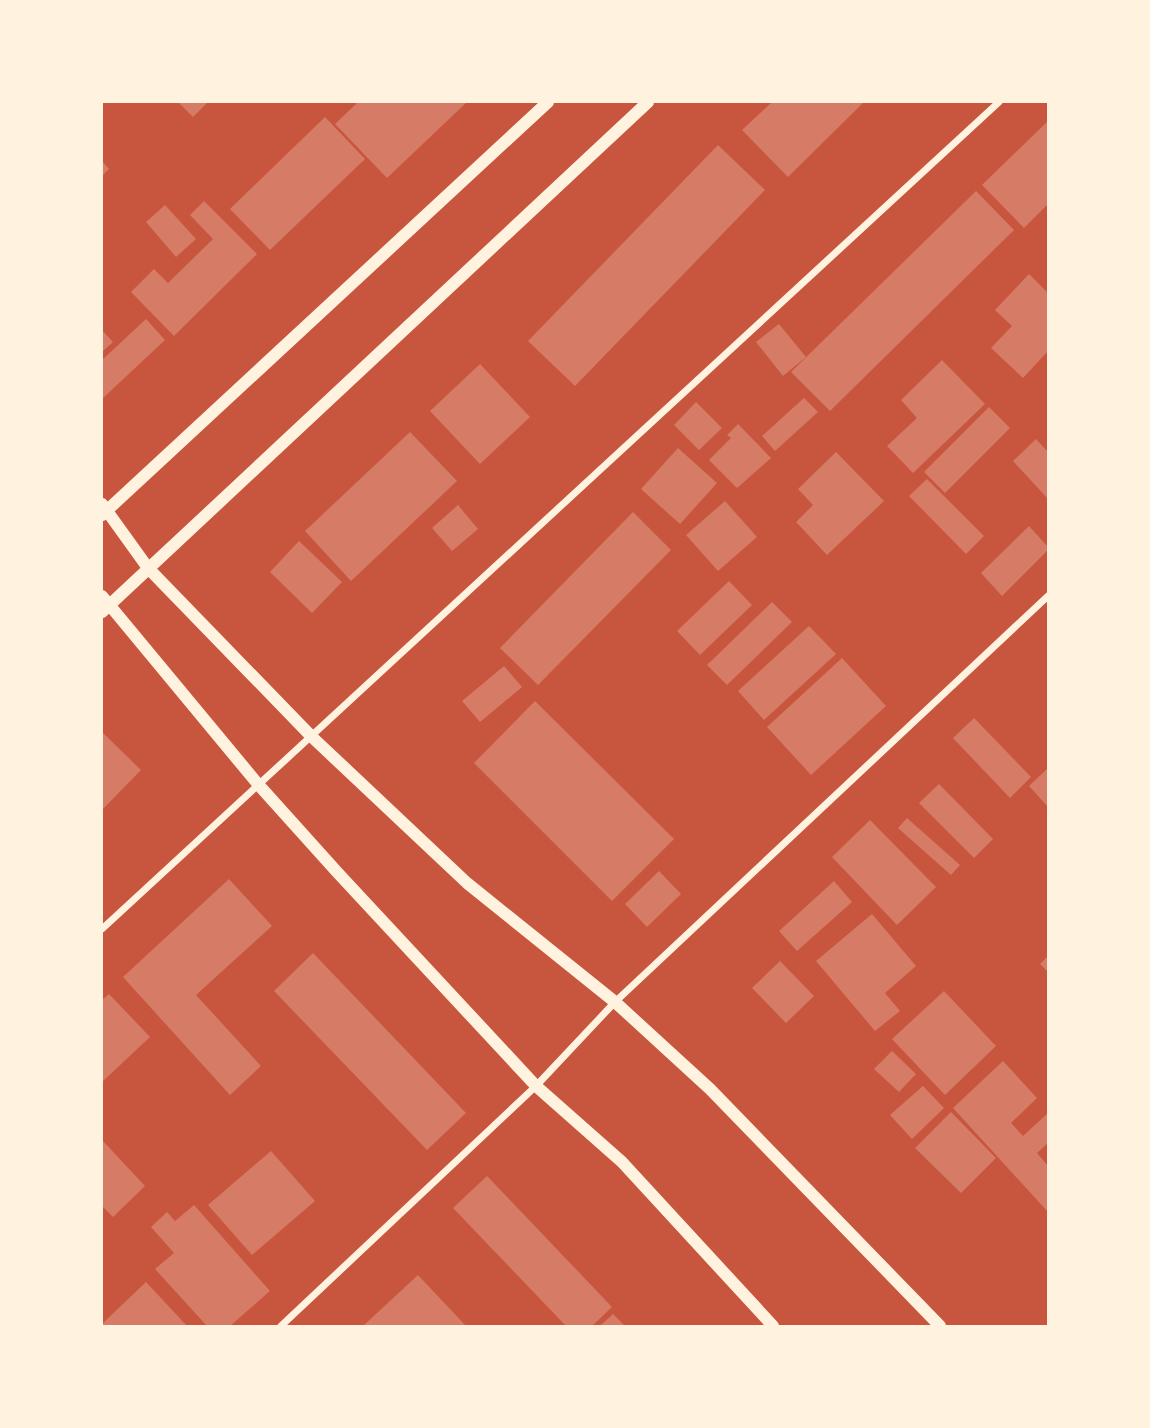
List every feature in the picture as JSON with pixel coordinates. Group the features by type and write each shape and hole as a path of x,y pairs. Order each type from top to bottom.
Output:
{"street":[{"path":"548,102 103,510 148,568 312,737 467,883 615,1002 710,1088 940,1326"},
{"path":"648,102 148,568 104,604 257,783 536,1086 622,1162 773,1326"},
{"path":"102,929 257,783 312,737 999,102"},
{"path":"281,1326 536,1086 615,1002 1048,596"}],"building":[{"path":"178,102 208,102 193,117"},
{"path":"358,102 467,102 387,178 335,124"},
{"path":"772,102 864,102 788,177 742,130"},
{"path":"325,117 365,159 270,250 230,209"},
{"path":"1048,121 1048,204 1024,228 982,185"},
{"path":"718,145 765,190 575,386 528,341"},
{"path":"102,161 109,169 102,176"},
{"path":"976,191 1014,230 830,411 791,372"},
{"path":"204,201 257,254 174,336 131,292 154,269 168,283 213,239 190,215"},
{"path":"165,205 196,239 176,257 146,222"},
{"path":"1029,274 1048,293 1048,351 1023,378 991,348 1012,326 995,310"},
{"path":"146,319 165,340 102,399 102,360"},
{"path":"779,324 806,357 783,376 756,342"},
{"path":"102,330 113,342 102,352"},
{"path":"942,360 985,404 913,473 887,446 917,418 901,400"},
{"path":"480,364 530,417 480,464 430,411"},
{"path":"804,398 818,412 775,451 762,436"},
{"path":"696,402 722,428 699,450 674,425"},
{"path":"989,407 1010,428 945,493 924,472"},
{"path":"738,424 771,458 737,488 709,460 731,438 727,435"},
{"path":"410,432 457,481 351,581 305,531"},
{"path":"1036,439 1048,452 1048,499 1013,461"},
{"path":"678,448 717,483 680,524 641,489"},
{"path":"836,452 884,501 827,555 796,522 813,505 798,489"},
{"path":"927,479 984,536 966,554 909,496"},
{"path":"725,501 757,537 718,571 686,535"},
{"path":"458,505 478,529 452,551 432,528"},
{"path":"633,512 671,550 538,685 500,648"},
{"path":"1029,526 1048,550 1002,596 981,573"},
{"path":"299,541 342,582 312,613 270,572"},
{"path":"729,581 752,605 700,655 677,631"},
{"path":"772,602 792,622 727,685 707,665"},
{"path":"809,626 836,654 764,720 738,691"},
{"path":"842,658 886,706 811,775 767,727"},
{"path":"504,666 522,687 480,722 462,701"},
{"path":"535,701 674,839 612,901 474,763"},
{"path":"974,718 1031,777 1010,798 953,738"},
{"path":"102,732 141,770 102,810"},
{"path":"1048,768 1048,807 1029,786"},
{"path":"939,784 993,839 974,858 919,803"},
{"path":"907,818 960,865 951,875 898,828"},
{"path":"870,820 936,887 897,925 832,857"},
{"path":"659,871 681,894 647,927 625,904"},
{"path":"229,879 272,926 196,995 261,1066 230,1095 123,977"},
{"path":"834,881 852,902 797,951 779,931"},
{"path":"872,914 916,966 885,993 900,1011 875,1031 816,961"},
{"path":"313,953 466,1113 427,1150 274,991"},
{"path":"1048,956 1048,972 1040,964"},
{"path":"780,961 814,996 786,1023 752,988"},
{"path":"944,991 996,1046 945,1095 892,1039"},
{"path":"109,994 150,1037 102,1082 102,1000"},
{"path":"892,1051 916,1074 899,1092 874,1069"},
{"path":"1003,1061 1037,1098 1011,1123 1023,1136 1048,1113 1048,1143 1037,1153 1048,1166 1048,1212 953,1108"},
{"path":"923,1086 944,1108 912,1139 890,1115"},
{"path":"951,1112 996,1158 961,1193 915,1148"},
{"path":"102,1140 145,1186 113,1217 102,1206"},
{"path":"271,1151 315,1201 252,1255 208,1205"},
{"path":"487,1176 612,1307 592,1326 566,1326 453,1208"},
{"path":"194,1205 270,1291 230,1326 207,1326 155,1269 174,1253 151,1227 167,1212 175,1221"},
{"path":"418,1275 466,1326 363,1326"},
{"path":"146,1282 187,1326 102,1326 102,1324"},
{"path":"613,1314 625,1326 600,1326"}]}
